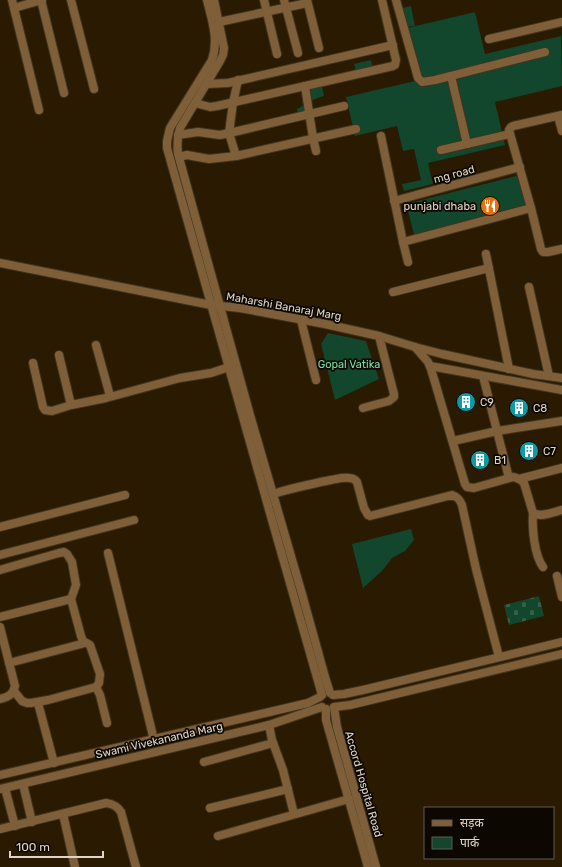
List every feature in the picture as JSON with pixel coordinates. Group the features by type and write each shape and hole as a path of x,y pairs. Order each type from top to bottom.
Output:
{"street":[{"path":"39,110 13,4 42,0 64,93"},
{"path":"71,0 94,90"},
{"path":"207,0 215,37 215,52 212,60 170,128 167,148 229,367 327,695 336,700 327,708 326,720 368,867"},
{"path":"214,0 223,40 223,55 180,128 177,143 179,157 302,594 325,680 327,695"},
{"path":"264,0 277,54"},
{"path":"195,103 210,107 233,103 395,65 396,60 393,45 382,0"},
{"path":"396,0 418,78 422,82 545,52"},
{"path":"219,22 267,12 285,4 307,1 319,48"},
{"path":"285,4 298,53"},
{"path":"489,39 562,24"},
{"path":"207,84 238,80 393,45"},
{"path":"451,76 467,144"},
{"path":"236,156 229,133 238,80"},
{"path":"306,86 316,151"},
{"path":"178,134 198,132 220,135 344,106"},
{"path":"562,131 560,115 509,128 541,249 543,252 562,249"},
{"path":"179,157 187,155 209,159 236,156 356,129"},
{"path":"441,150 510,134"},
{"path":"381,136 408,262"},
{"name":"mg road","path":"394,201 520,168"},
{"path":"403,242 531,208"},
{"path":"486,254 509,369"},
{"name":"Maharshi Banaraj Marg","path":"0,263 211,305 240,308 325,324 380,336 442,354 509,369 562,378"},
{"path":"393,292 489,268"},
{"path":"529,287 549,376"},
{"path":"301,320 316,380"},
{"path":"363,408 394,397 380,336"},
{"path":"96,345 110,396"},
{"path":"416,347 430,366 467,487 474,488 513,477 520,479 524,483 533,513 533,533 538,559 542,567"},
{"path":"60,355 71,405"},
{"path":"33,363 45,410 52,411 168,381 211,373 229,367"},
{"path":"430,366 562,390"},
{"path":"483,376 509,478"},
{"path":"453,441 562,421"},
{"path":"520,479 562,468"},
{"path":"273,494 297,487 344,478 352,478 357,482 364,508 370,516 456,496 462,505 476,569 499,657"},
{"path":"0,527 125,495"},
{"path":"533,513 544,515 562,510"},
{"path":"0,555 134,520"},
{"path":"0,570 59,553 64,552 67,554 72,562 75,578 76,585 71,599 79,632 85,642 90,645 100,674 99,684 96,687 38,703 27,703 22,701 14,691"},
{"path":"108,553 154,740"},
{"path":"557,576 562,597"},
{"path":"0,617 71,599"},
{"path":"0,627 15,686 11,695 0,699"},
{"path":"9,663 85,642"},
{"path":"0,775 308,703 327,695 344,694 562,642"},
{"name":"Swami Vivekananda Marg","path":"3,788 269,725 327,708 350,705 562,654"},
{"path":"96,687 100,695 107,723"},
{"path":"327,695 320,702 327,708"},
{"path":"38,703 54,763"},
{"name":"Accord Hospital Road","path":"327,708 337,727 376,867"},
{"path":"269,725 273,743 283,770 294,814"},
{"path":"204,762 273,743"},
{"path":"23,784 32,822"},
{"path":"3,788 16,826"},
{"path":"210,808 288,789"},
{"path":"218,836 349,799"},
{"path":"0,830 106,803 112,804 118,807 121,812 136,867"},
{"path":"63,814 74,867"}],"green space":[{"path":"411,6 415,26 406,27 402,8"},
{"path":"475,12 485,54 561,36 562,86 495,102 505,145 428,163 433,184 404,191 402,184 421,180 414,149 403,151 397,126 355,136 346,97 415,81 403,29"},
{"path":"371,60 374,71 357,75 354,64"},
{"path":"322,86 324,96 306,102 315,113 316,117 304,120 298,115 297,109 304,105 302,90"},
{"path":"520,175 528,208 415,238 406,204"},
{"name":"Gopal Vatika","path":"328,333 366,341 379,379 335,400 321,344"},
{"path":"411,529 414,540 405,551 392,558 382,571 363,588 352,544"},
{"path":"539,596 544,616 509,625 504,605"}],"place":[{"name":"punjabi dhaba","path":"490,206"},
{"name":"C9","path":"466,402"},
{"name":"C8","path":"519,408"},
{"name":"C7","path":"529,451"},
{"name":"B1","path":"480,460"}]}
